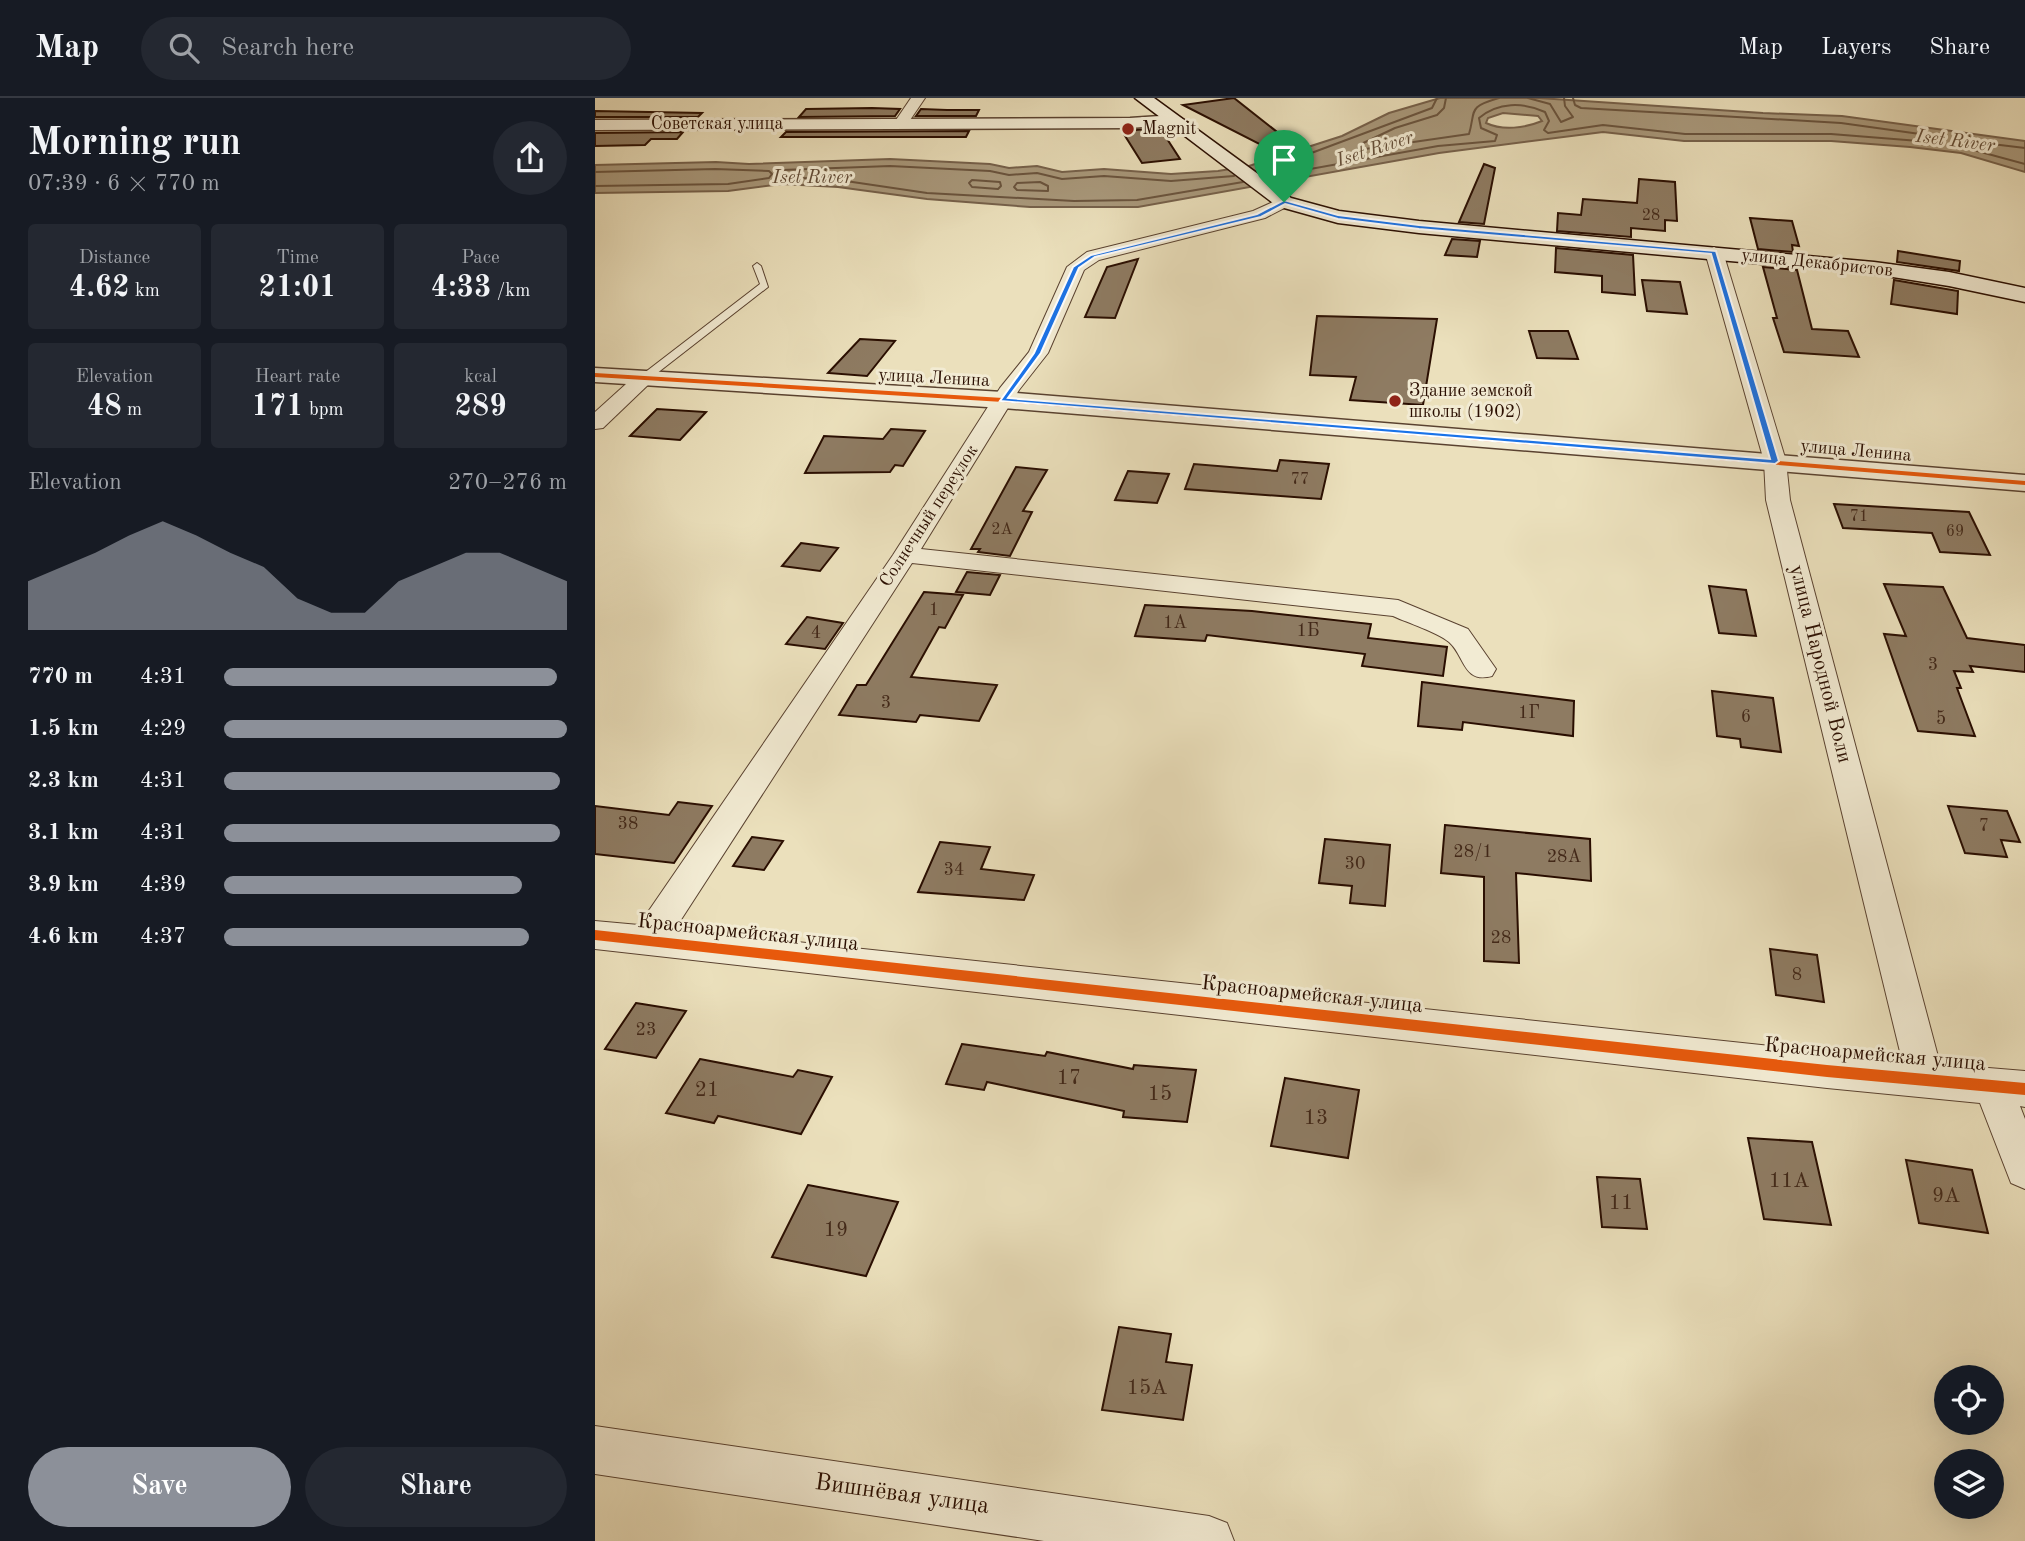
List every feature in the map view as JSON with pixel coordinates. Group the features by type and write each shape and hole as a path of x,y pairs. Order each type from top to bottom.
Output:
{"street":[{"path":"901,123 918,98"},
{"path":"1143,98 1280,199"},
{"name":"Советская улица","path":"595,124 1130,123 1175,120"},
{"name":"улица Декабристов","path":"1280,199 1338,217 1419,227 1874,268 1949,279 2025,295"},
{"name":"Солнечный переулок","path":"648,941 905,555 1003,400 1038,353 1076,267 1103,253 1259,215 1280,199"},
{"name":"улица Народной Воли","path":"1714,252 1775,461 1778,500 1925,1078"},
{"name":"улица Ленина","path":"595,375 1003,400 2025,483"},
{"path":"595,423 643,379"},
{"path":"905,555 1093,573 1398,608 1458,635 1482,668"},
{"name":"Красноармейская улица","path":"595,935 1827,1071 2009,1087"},
{"path":"2009,1087 2025,1169"},
{"name":"Вишнёвая улица","path":"595,1450 1209,1541"}],"lane":[{"path":"643,379 765,285 757,266"}],"water":[{"name":"Iset River","path":"1440,98 1539,98 1842,116 2025,141 2025,172 1961,153 1910,147 1831,141 1684,141 1603,132 1439,153 1138,207 1030,207 927,199 838,187 782,184 728,191 595,193 595,165 716,162 749,164 890,159 990,164 1009,168 1037,166 1062,172 1104,169 1171,174 1218,171 1249,166 1342,136 1389,113","holes":["1503,113 1538,116 1542,121 1521,127 1507,128 1486,123 1488,118"]}],"building":[{"path":"1234,98 1305,154 1299,164 1183,105"},
{"path":"806,109 900,109 895,116 799,117"},
{"path":"921,109 979,110 976,116 916,116"},
{"path":"595,111 702,113 698,117 595,117"},
{"path":"1160,128 1180,159 1142,163 1122,131"},
{"path":"969,131 966,137 781,137 786,132"},
{"path":"683,132 677,139 651,139 645,145 595,146 595,133"},
{"path":"1484,164 1495,168 1484,224 1459,222"},
{"path":"1639,179 1675,182 1677,221 1665,220 1665,231 1631,228 1631,237 1557,231 1558,213 1581,215 1583,199 1637,203"},
{"path":"1750,218 1792,221 1799,246 1792,245 1793,252 1758,249"},
{"path":"1452,239 1480,241 1477,257 1445,255"},
{"path":"1556,248 1633,255 1635,295 1602,292 1602,276 1555,272"},
{"path":"1898,251 1960,261 1959,271 1897,262"},
{"path":"1138,259 1115,318 1085,317 1107,267"},
{"path":"1763,267 1797,270 1812,329 1848,331 1859,357 1784,352 1773,318 1777,318"},
{"path":"1642,280 1680,282 1687,314 1647,311"},
{"path":"1894,280 1958,291 1957,314 1891,304"},
{"path":"1317,316 1437,319 1423,405 1350,400 1356,377 1310,375"},
{"path":"1529,331 1568,331 1578,359 1537,358"},
{"path":"860,339 895,341 867,376 828,373"},
{"path":"657,409 706,412 680,440 630,436"},
{"path":"891,429 925,431 903,466 895,465 890,472 805,473 824,436 883,439"},
{"path":"1280,460 1329,464 1321,499 1185,489 1194,464 1277,471"},
{"path":"1016,467 1047,470 1023,511 1032,512 1010,556 971,549"},
{"path":"1128,471 1169,474 1157,503 1115,500"},
{"path":"1834,504 1969,512 1990,555 1940,552 1932,533 1843,528"},
{"path":"801,543 838,548 820,571 782,566"},
{"path":"967,572 1000,575 990,595 956,592"},
{"path":"1884,584 1943,587 1967,638 2025,645 2025,672 1970,666 1973,672 1954,671 1961,688 1957,688 1975,736 1918,731 1884,634 1906,636"},
{"path":"1709,586 1746,590 1756,636 1719,633"},
{"path":"924,592 963,595 945,628 939,627 911,677 997,685 979,721 920,715 916,722 839,715 857,685 866,685"},
{"path":"1145,605 1252,611 1371,624 1368,638 1447,647 1443,676 1362,666 1365,654 1207,635 1205,641 1135,636"},
{"path":"807,617 843,623 825,649 786,644"},
{"path":"1422,682 1574,701 1573,736 1463,722 1462,730 1418,726"},
{"path":"1712,691 1773,698 1781,752 1741,747 1740,739 1717,736"},
{"path":"678,802 712,806 674,863 595,854 595,806 669,815"},
{"path":"1948,806 2007,811 2020,842 2001,840 2007,857 1965,853"},
{"path":"1445,825 1590,839 1591,881 1516,873 1519,963 1484,961 1484,877 1441,873"},
{"path":"752,837 783,841 764,870 733,866"},
{"path":"1325,839 1390,845 1385,906 1350,903 1352,886 1319,883"},
{"path":"940,842 990,847 981,869 1034,875 1024,900 918,892"},
{"path":"1770,949 1817,955 1824,1002 1776,995"},
{"path":"636,1003 686,1011 656,1058 605,1049"},
{"path":"962,1044 1045,1056 1047,1052 1133,1069 1134,1065 1196,1070 1187,1122 1123,1117 1124,1111 987,1082 984,1090 946,1084"},
{"path":"700,1059 793,1077 798,1070 832,1077 801,1134 718,1116 714,1123 666,1113"},
{"path":"1285,1078 1359,1090 1348,1158 1271,1146"},
{"path":"1748,1138 1812,1142 1831,1225 1764,1219"},
{"path":"1906,1160 1972,1170 1988,1233 1919,1223"},
{"path":"1597,1177 1640,1179 1647,1229 1602,1227"},
{"path":"808,1185 898,1202 866,1276 772,1257"},
{"path":"1119,1327 1171,1334 1166,1362 1192,1365 1183,1420 1102,1410"}],"cycle path":[{"path":"595,375 1003,400 2025,483"},
{"path":"595,935 1827,1071 2025,1089"}],"place":[{"name":"Magnit","path":"1128,129"},
{"name":"Здание земской школы (1902)","path":"1395,401"}],"route":[{"path":"1284,202 1338,217 1419,227 1714,252 1775,461 1003,400 1038,353 1076,267 1093,256 1112,250 1259,215 1284,202"}]}
